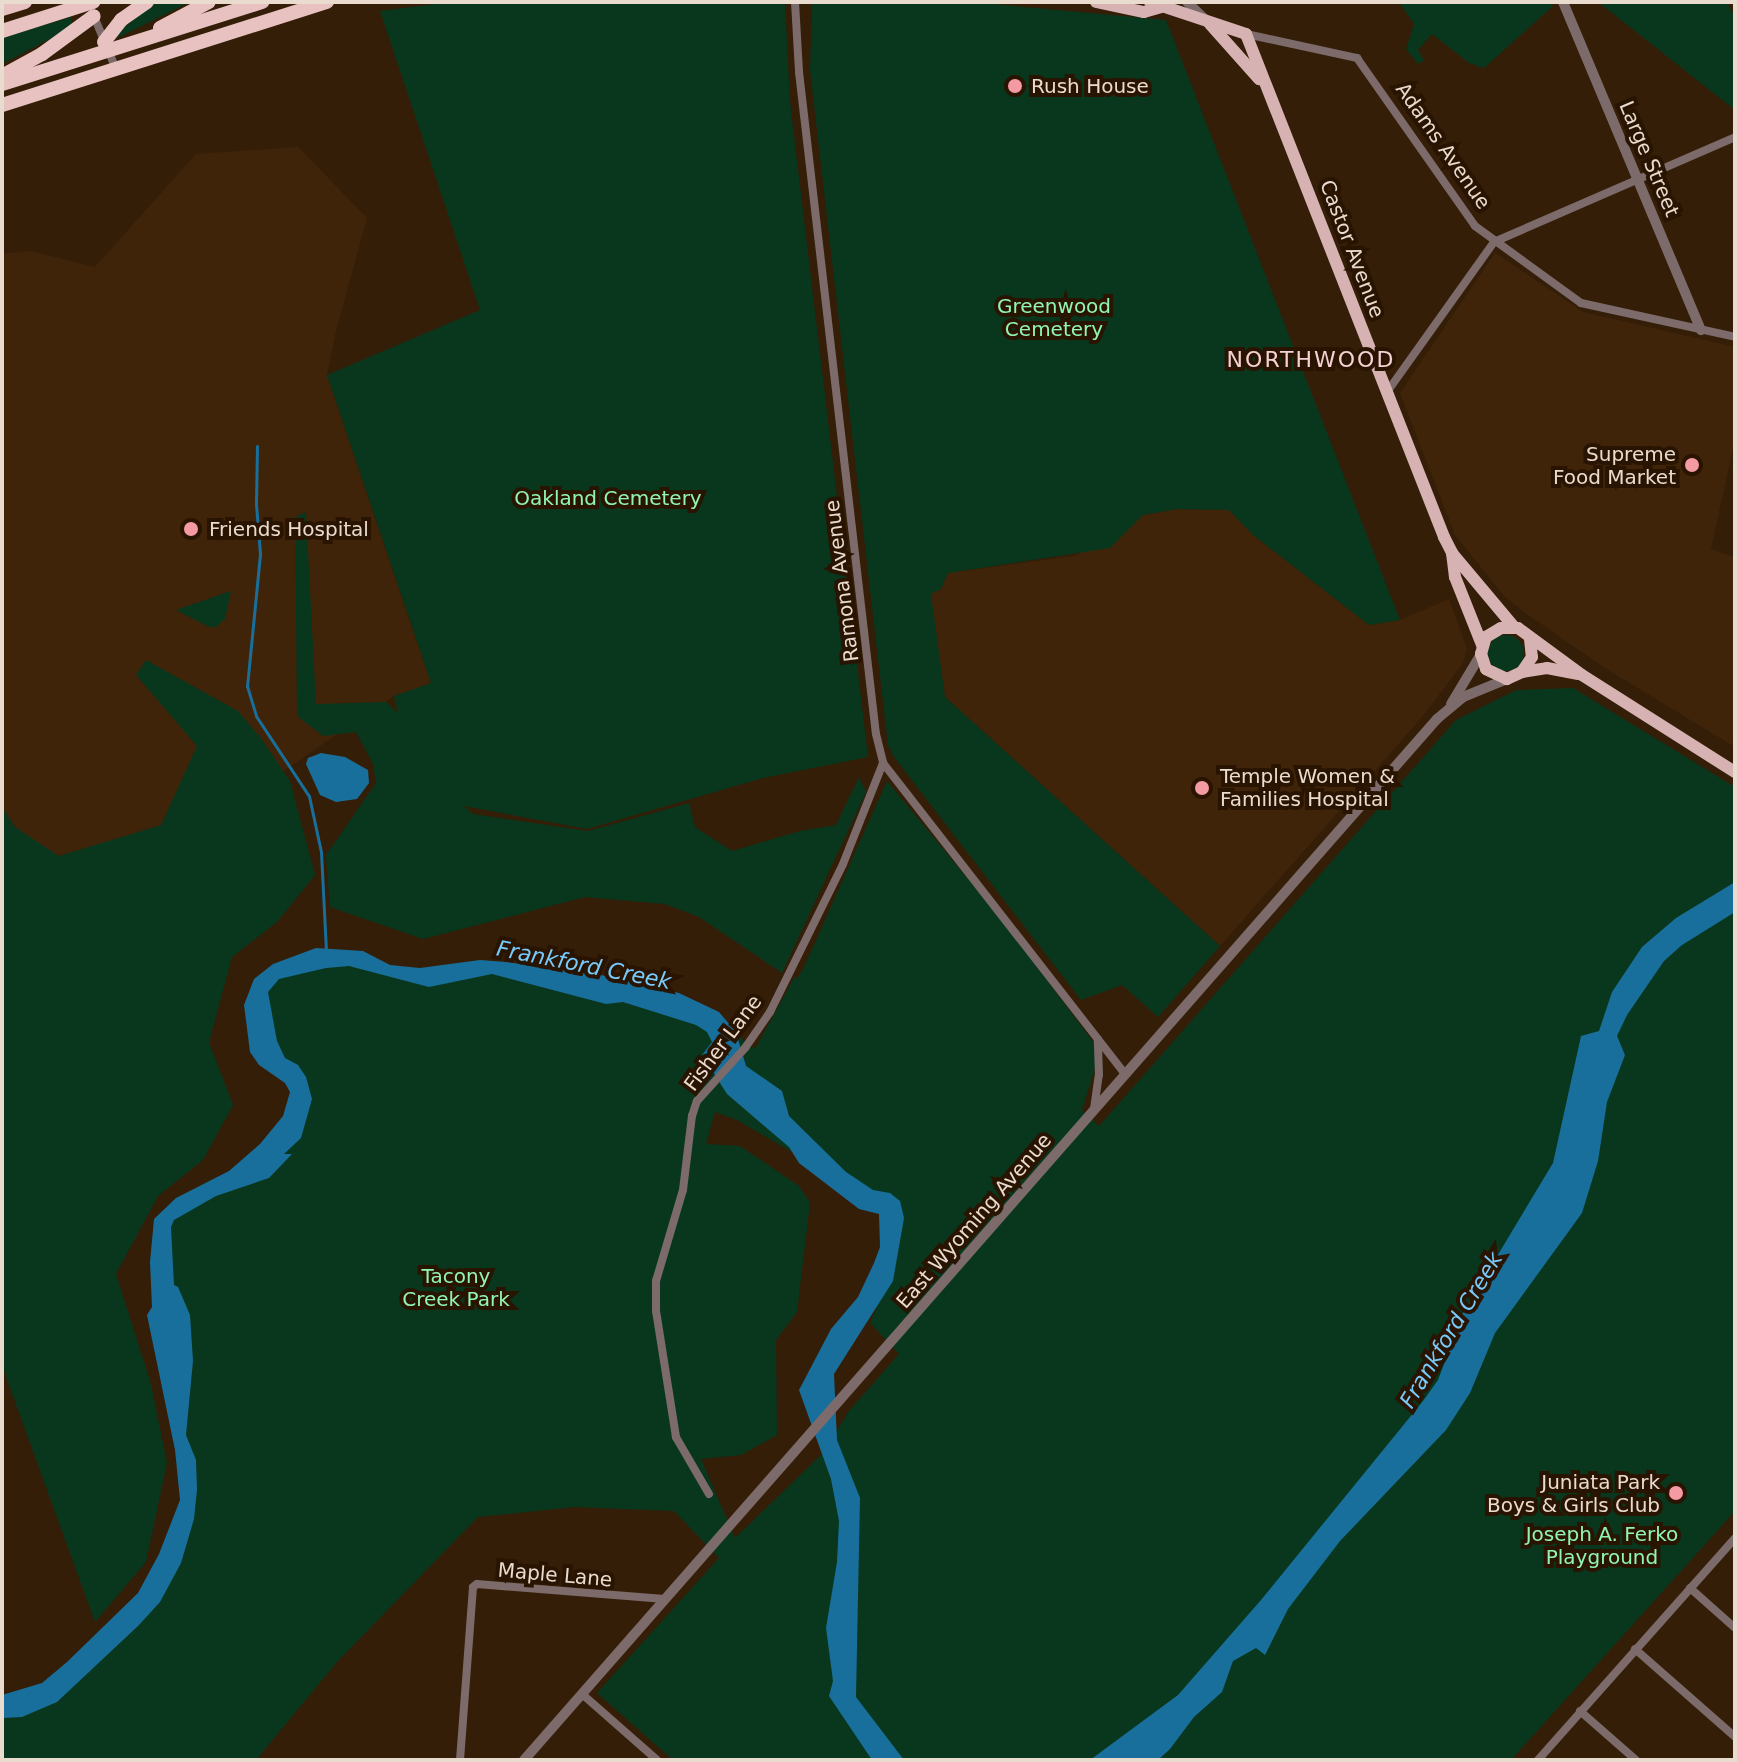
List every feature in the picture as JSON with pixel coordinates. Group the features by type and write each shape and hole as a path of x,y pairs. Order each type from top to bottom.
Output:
{"highway":[{"path":"2,9 25,2"},
{"path":"106,46 121,20 147,2"},
{"path":"138,41 209,2"},
{"path":"2,84 106,46 138,41 262,2"},
{"path":"2,105 327,2"},
{"path":"2,31 91,6"},
{"path":"2,76 50,49 91,6"}],"main road":[{"name":"Adams Avenue","path":"1096,2 1144,12 1156,4 1246,34"},
{"name":"Castor Avenue","path":"1208,22 1242,57 1269,94"},
{"name":"Castor Avenue","path":"1246,34 1452,553 1455,577 1481,650"},
{"name":"Castor Avenue","path":"1452,553 1515,628"},
{"path":"1582,675 1547,668 1522,672 1507,679 1486,669 1481,650 1492,631 1515,628 1582,675 1735,772"},
{"path":"1522,672 1532,657 1530,639"}],"street":[{"name":"Ramona Avenue","path":"795,2 799,72 876,734 883,763 1126,1075"},
{"name":"Castor Avenue","path":"1187,2 1208,22"},
{"name":"Large Street","path":"1563,2 1701,330"},
{"path":"91,6 116,69"},
{"name":"Adams Avenue","path":"1246,34 1357,58 1475,226 1581,303 1735,337"},
{"path":"1387,392 1494,242 1735,137"},
{"name":"East Wyoming Avenue","path":"524,1760 1451,706 1481,650"},
{"name":"East Wyoming Avenue","path":"1451,706 1474,691 1507,679"},
{"name":"Fisher Lane","path":"709,1494 676,1437 656,1311 656,1281 683,1190 692,1116 704,1092 745,1048 770,1012 812,929 883,763"},
{"path":"1094,1111 1099,1075 1098,1038"},
{"path":"1538,1760 1735,1538"},
{"name":"Maple Lane","path":"460,1760 473,1587 477,1584 664,1599"},
{"path":"1690,1588 1735,1628"},
{"path":"1635,1649 1735,1737"},
{"path":"582,1694 657,1760"},
{"path":"1580,1711 1636,1760"}],"shaded area":[{"name":"Friends Hospital","path":"298,147 367,218 327,375 431,684 394,696 190,834 60,860 2,849 2,254 30,251 95,267 196,154"},
{"path":"1495,253 1583,312 1735,347 1735,439 1711,549 1733,557 1735,747 1605,668 1524,612 1505,597 1455,535 1400,393"},
{"name":"Temple Women & Families Hospital","path":"1177,509 1229,510 1253,535 1369,625 1400,620 1449,599 1467,649 1463,663 1423,716 1220,946 945,697 930,594 941,589 947,573 1074,556 1130,527 1143,515"}],"green space":[{"path":"157,2 190,2 117,38 115,34"},
{"name":"Oakland Cemetery","path":"452,2 785,2 790,102 868,757 763,778 587,829 464,806 473,814 588,831 689,803 695,827 732,851 800,831 836,825 859,777 866,792 782,973 699,917 665,904 585,897 423,939 330,907 326,855 376,783 373,764 356,732 323,736 297,716 295,517 306,512 316,704 386,702 398,713 394,696 431,683 327,375 480,310 380,11"},
{"name":"Greenwood Cemetery","path":"812,2 971,2 1166,20 1400,620 1369,625 1253,535 1229,510 1177,509 1143,515 1110,548 948,573 941,589 931,594 945,697 1220,946 1158,1017 1122,985 1081,1000 894,757 888,745 810,70"},
{"path":"1399,2 1551,2 1553,6 1484,68 1469,63 1432,34 1418,50 1424,60 1418,64 1406,49 1414,24"},
{"path":"1598,2 1727,2 1735,18 1735,110"},
{"path":"71,17 73,27 2,64 2,38"},
{"path":"231,591 225,619 216,627 209,627 176,610"},
{"path":"1506,635 1519,640 1524,653 1519,666 1506,671 1493,666 1488,653 1493,640"},
{"path":"146,660 238,711 261,738 290,781 315,875 277,922 232,957 209,1042 233,1105 203,1160 158,1196 116,1274 151,1384 167,1463 146,1562 95,1622 2,1366 2,807 15,827 59,856 161,825 197,746 136,675"},
{"path":"1573,688 1735,787 1735,1511 1511,1760 673,1760 597,1693 719,1558 674,1511 574,1507 478,1517 337,1662 256,1760 2,1760 2,1700 53,1692 141,1612 186,1516 164,1361 154,1333 159,1220 252,1164 304,1085 251,1023 262,982 306,955 406,974 479,963 717,1019 755,1049 795,976 797,979 804,967 887,781 1001,919 1094,1043 1096,1065 1082,1110 1099,1126 1456,720 1516,690","holes":["715,1112 737,1120 885,1206 885,1288 870,1323 899,1354 848,1412 826,1450 735,1538 701,1459 741,1455 777,1435 776,1340 797,1312 810,1203 799,1186 740,1146 706,1144"]}],"water":[{"path":"321,753 345,757 368,770 369,783 357,799 336,802 320,795 306,764 308,758"},
{"path":"1735,882 1735,912 1682,945 1664,961 1627,1015 1617,1036 1625,1055 1607,1102 1598,1161 1582,1213 1495,1333 1470,1393 1446,1430 1340,1541 1288,1609 1265,1655 1256,1648 1233,1661 1222,1692 1194,1717 1170,1749 1158,1760 1090,1760 1178,1695 1261,1600 1423,1401 1438,1380 1463,1313 1553,1163 1581,1036 1599,1031 1612,992 1642,947 1676,918"},
{"path":"316,948 363,951 390,965 420,968 480,960 506,962 607,976 679,993 719,1012 736,1032 746,1066 782,1091 789,1116 846,1172 873,1190 890,1193 900,1201 904,1218 893,1281 834,1374 837,1440 860,1498 856,1697 904,1760 872,1760 829,1696 833,1681 826,1628 837,1562 839,1521 831,1479 799,1390 831,1329 858,1297 874,1263 880,1247 879,1214 859,1209 799,1163 789,1147 727,1094 713,1072 707,1053 702,1055 712,1042 707,1032 696,1025 623,1002 606,1004 492,974 429,987 349,966 279,979 268,992 277,1041 285,1058 298,1065 306,1077 312,1099 301,1138 284,1154 292,1154 269,1178 216,1196 174,1220 171,1227 174,1285 178,1287 190,1315 193,1361 186,1435 196,1460 197,1490 194,1519 181,1563 160,1602 57,1702 22,1717 2,1718 2,1695 42,1683 67,1662 138,1593 159,1554 180,1500 175,1450 147,1315 152,1307 150,1262 154,1219 176,1198 229,1171 260,1144 283,1116 290,1092 285,1083 259,1065 250,1052 244,1005 254,979 273,964"}],"waterway":[{"path":"257,446 256,504 260,554 247,686 256,716 309,796 321,852 326,952"}],"place":[{"name":"Rush House","path":"1015,86"},
{"name":"Supreme Food Market","path":"1692,465"},
{"name":"Friends Hospital","path":"191,529"},
{"name":"Temple Women & Families Hospital","path":"1202,788"},
{"name":"Juniata Park Boys & Girls Club","path":"1676,1493"}],"district":[{"name":"NORTHWOOD","path":"1311,360"}],"water label":[{"name":"Frankford Creek","path":"584,965"},
{"name":"Frankford Creek","path":"1451,1330"}],"park label":[{"name":"Tacony Creek Park","path":"456,1288"},
{"name":"Joseph A. Ferko Playground","path":"1602,1546"}]}
